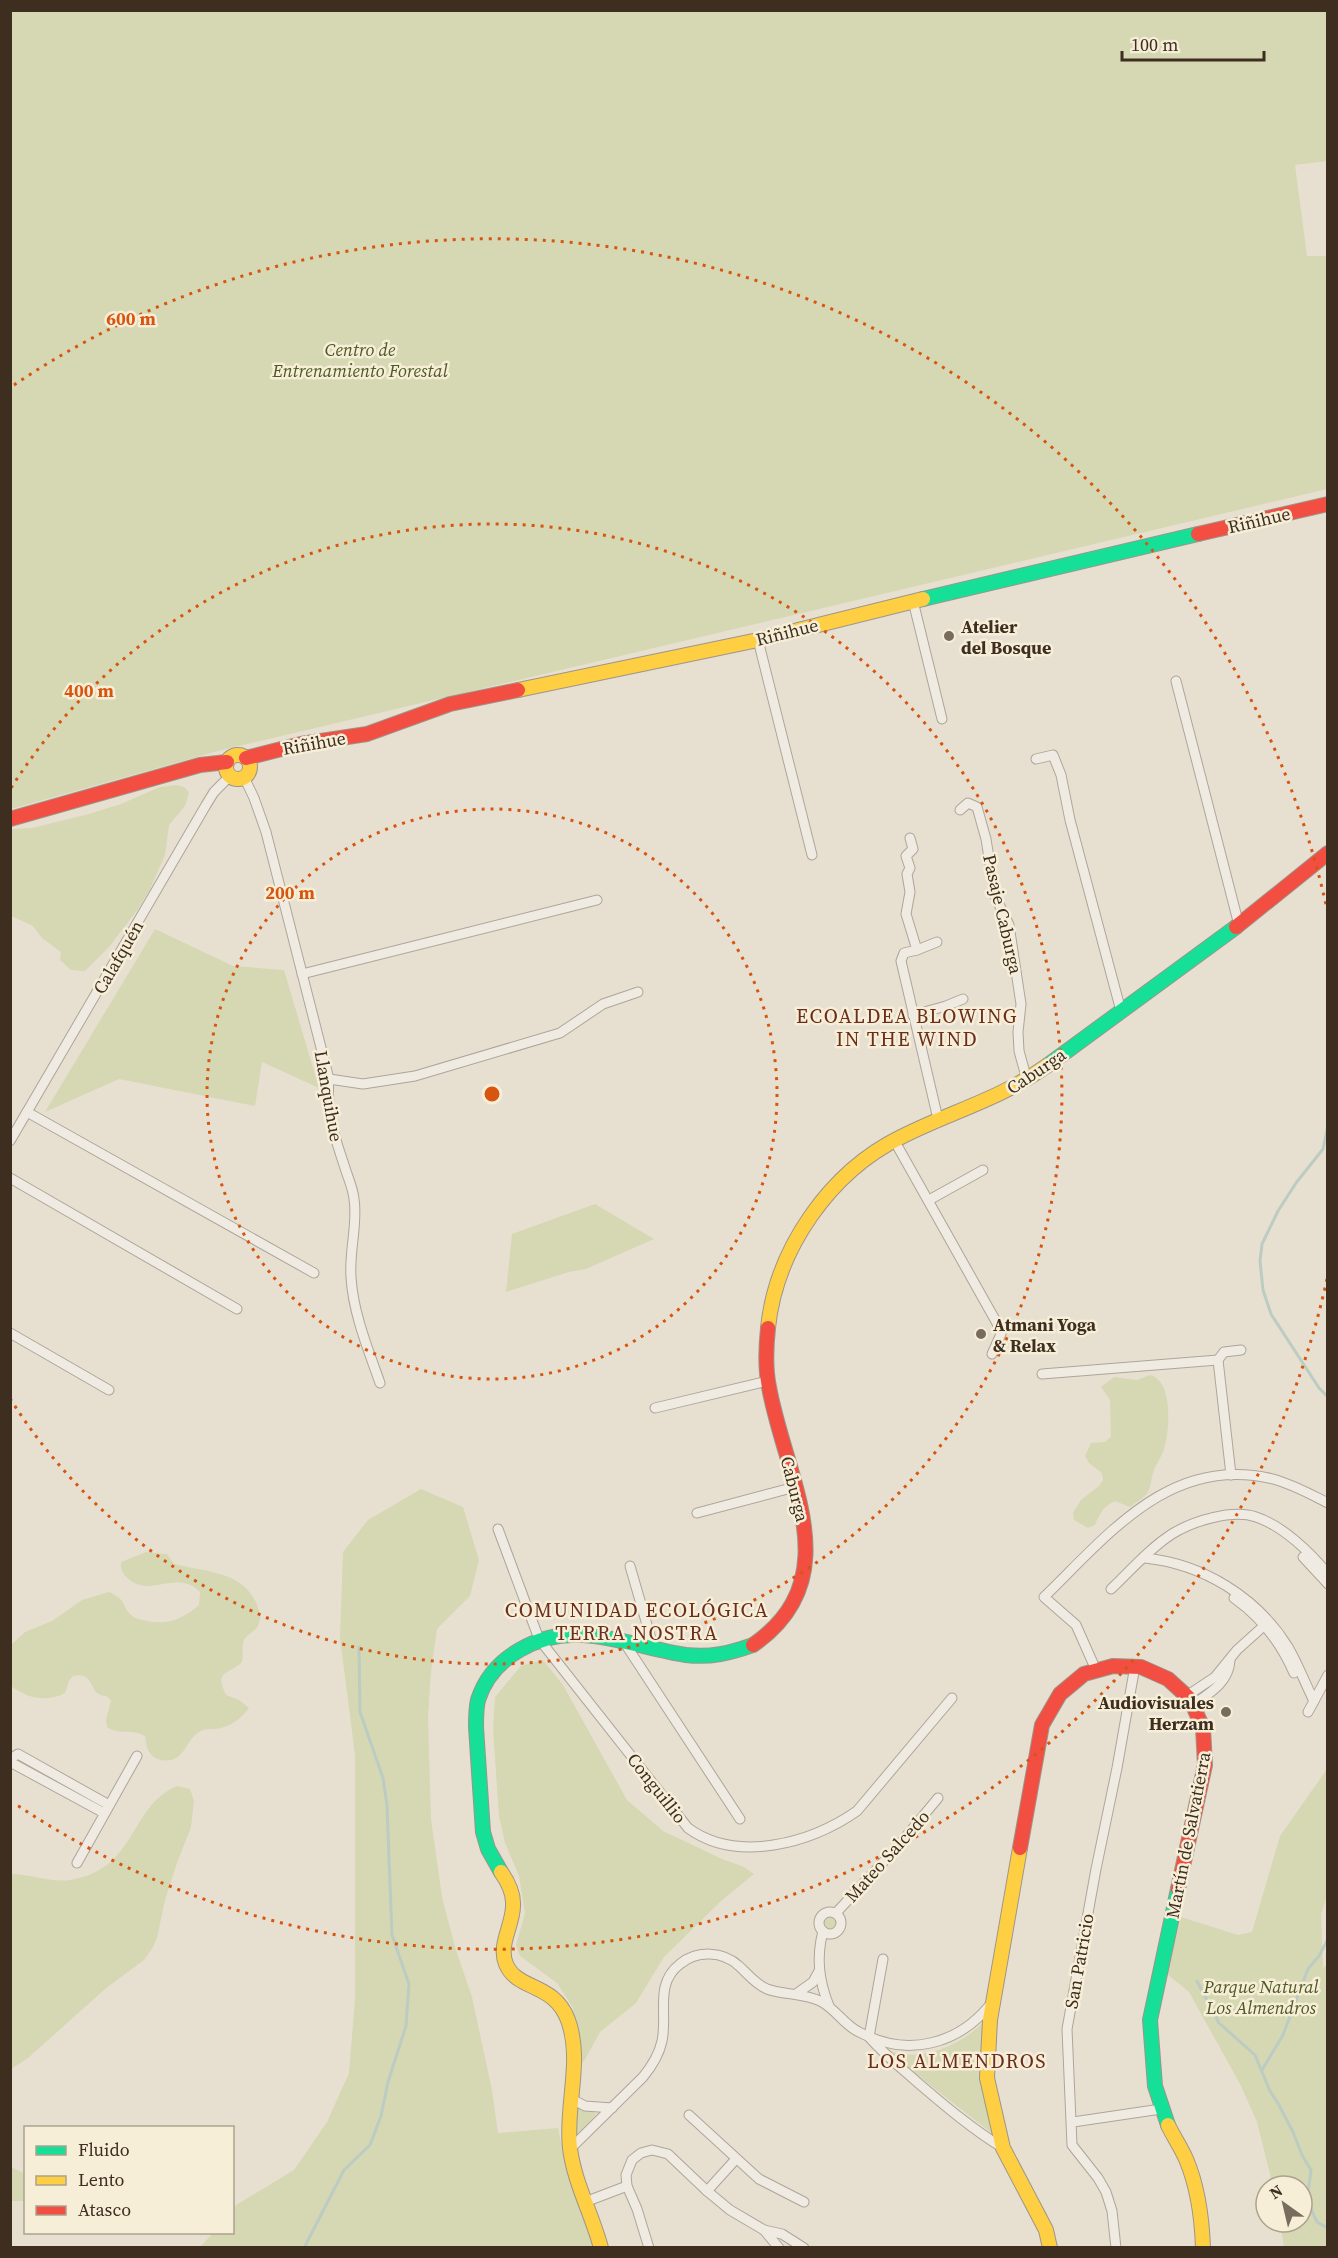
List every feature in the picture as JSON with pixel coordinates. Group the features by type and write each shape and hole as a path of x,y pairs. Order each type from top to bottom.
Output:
{"street":[{"name":"Riñihue","path":"10,819 200,765 227,762 236,755 246,758 302,744 367,734 450,704 758,640 1328,504"},
{"path":"913,602 942,719"},
{"path":"758,640 812,855"},
{"path":"1176,681 1239,925"},
{"path":"1036,759 1053,755 1061,775 1070,820 1121,1011"},
{"path":"227,762 226,769 237,777 250,768 246,758"},
{"name":"Llanquihue","path":"237,777 254,798 266,832 329,1079 327,1102 330,1123 354,1196 356,1215 351,1244 351,1278 357,1311 380,1383"},
{"name":"Calafquén","path":"10,1141 214,792 237,777"},
{"name":"Pasaje Caburga","path":"960,810 969,803 977,807 985,830 995,896 1009,925 1021,1004 1018,1032 1019,1051 1027,1080"},
{"path":"910,838 913,849 906,856 910,868 907,874 910,892 906,914 917,950"},
{"name":"Caburga","path":"570,2098 573,2051 569,2024 553,1996 526,1985 512,1973 505,1963 504,1947 513,1912 513,1900 482,1831 475,1710 482,1690 494,1672 518,1650 539,1639 559,1634 579,1633 703,1657 726,1654 759,1640 778,1624 799,1594 807,1558 804,1523 768,1381 767,1347 770,1314 779,1280 792,1246 811,1215 833,1187 857,1165 894,1140 938,1119 1000,1095 1027,1080 1239,925 1328,853"},
{"path":"302,974 597,900"},
{"path":"937,942 904,953 901,962 938,1119"},
{"path":"329,1079 363,1084 415,1076 560,1034 603,1004 638,992"},
{"path":"913,1015 963,999"},
{"path":"27,1112 314,1273"},
{"path":"894,1140 998,1324 1000,1334 992,1354"},
{"path":"929,1200 982,1170"},
{"path":"10,1178 237,1309"},
{"path":"10,1333 109,1390"},
{"path":"1231,1475 1218,1360 1224,1352 1241,1350"},
{"path":"1042,1374 1218,1360"},
{"path":"655,1408 768,1381"},
{"path":"1096,1670 1076,1625 1044,1597 1127,1516 1146,1502 1180,1485 1205,1478 1231,1475 1274,1480 1300,1489 1328,1503"},
{"path":"697,1513 795,1487"},
{"path":"1241,1516 1288,1544 1328,1584"},
{"path":"1111,1589 1162,1541 1188,1526 1217,1517 1257,1517 1269,1523 1304,1549 1328,1574"},
{"name":"Conguillio","path":"498,1529 539,1639 688,1828 712,1842 750,1847 787,1842 816,1834 844,1820 857,1811 952,1698"},
{"path":"1145,1558 1158,1565 1207,1581 1240,1602 1267,1624 1284,1652 1303,1693 1314,1701"},
{"path":"630,1566 654,1649"},
{"path":"1191,1700 1218,1687 1230,1668 1231,1658 1267,1624"},
{"path":"624,1642 740,1819"},
{"name":"Martín de Salvatierra","path":"1050,2247 1046,2230 1003,2148 987,2078 988,2039 1042,1725 1050,1706 1062,1691 1078,1678 1096,1670 1115,1666 1135,1666 1164,1676 1191,1700 1202,1719 1206,1735 1205,1765 1150,2020 1152,2069 1161,2109 1191,2172 1201,2216 1203,2247"},
{"name":"San Patricio","path":"1116,2247 1110,2201 1102,2183 1072,2145 1070,2137 1073,2122 1070,2109 1067,2029 1135,1666"},
{"path":"1308,1712 1328,1675"},
{"path":"77,1863 137,1756"},
{"path":"10,1761 106,1809"},
{"name":"Mateo Salcedo","path":"836,1913 899,1845 938,1798"},
{"name":"Mateo Salcedo","path":"823,1931 831,1934 840,1928 840,1918 836,1913 826,1912 819,1923 823,1931 819,1945 819,1970 829,2006"},
{"path":"570,2148 643,2077 657,2056 663,2033 663,1997 666,1983 673,1971 685,1960 700,1955 722,1956 734,1962 762,1987 819,2000 829,2006 857,2032 892,2045 904,2046 940,2040 971,2024 994,2000"},
{"path":"869,2037 883,1959"},
{"path":"796,1994 813,1982 819,1970"},
{"path":"869,2037 881,2051 929,2092 1003,2148"},
{"path":"601,2247 577,2182 570,2148 568,2117 570,2098 585,2106 612,2108"},
{"path":"1073,2122 1161,2109"},
{"path":"689,2115 736,2160 769,2186 804,2202"},
{"path":"649,2247 627,2186 626,2175 632,2160 641,2153 658,2150 668,2154 707,2192 730,2210 764,2230 782,2234 804,2247"},
{"path":"707,2192 736,2160"},
{"path":"585,2202 627,2186"},
{"path":"764,2230 779,2247"}],"green space":[{"name":"Centro de Entrenamiento Forestal","path":"11,10 1327,11 1327,161 1295,165 1307,256 1327,256 1327,489 218,751 11,809"},
{"path":"176,785 184,787 189,792 185,806 169,825 165,855 150,889 109,947 85,971 71,970 60,960 61,952 42,938 33,926 11,916 11,829 32,828 89,814 121,804 160,787"},
{"path":"155,929 233,966 284,970 319,1088 262,1062 255,1106 119,1079 45,1112"},
{"path":"595,1204 654,1239 586,1269 569,1272 506,1292 512,1234"},
{"path":"1150,1375 1158,1379 1167,1397 1168,1421 1163,1452 1154,1470 1149,1490 1130,1507 1115,1501 1111,1503 1102,1511 1095,1525 1088,1528 1074,1520 1073,1513 1081,1500 1103,1480 1102,1473 1089,1463 1085,1456 1091,1443 1105,1442 1111,1437 1110,1400 1101,1387 1114,1377 1137,1380"},
{"path":"421,1489 463,1507 479,1560 470,1596 437,1629 428,1718 431,1819 442,1897 455,1947 472,1997 492,2090 498,2133 558,2128 567,2171 593,2247 200,2247 212,2234 234,2234 234,2207 294,2170 327,2122 349,2073 355,1999 355,1755 340,1638 343,1552 368,1520"},
{"path":"146,1552 167,1554 174,1564 233,1579 251,1594 260,1616 256,1628 244,1640 242,1662 224,1674 221,1681 226,1695 239,1700 249,1708 230,1725 197,1733 180,1755 168,1761 158,1759 151,1754 147,1748 145,1736 107,1727 106,1720 111,1700 96,1692 86,1677 73,1676 65,1693 51,1698 30,1696 11,1686 11,1645 25,1632 52,1621 82,1600 109,1592 121,1600 133,1616 151,1622 166,1622 180,1618 199,1605 200,1592 187,1584 146,1586 136,1584 125,1575 121,1562"},
{"path":"543,1660 563,1685 627,1800 663,1831 744,1867 754,1874 721,1901 664,1957 636,2003 600,2032 583,2063 573,2008 557,1983 520,1956 516,1945 525,1913 519,1876 505,1843 499,1816 493,1729 495,1697 521,1666"},
{"name":"Parque Natural Los Almendros","path":"1327,1769 1327,1896 1321,1914 1323,1968 1328,1963 1327,2247 1284,2247 1282,2234 1314,2234 1314,2174 1270,2174 1257,2122 1240,2084 1189,1992 1167,1974 1181,1917 1238,1935 1252,1932 1280,1836"},
{"path":"177,1786 190,1789 194,1801 191,1827 165,1900 157,1938 152,1949 144,1960 105,1989 28,2058 11,2069 11,1874 63,1881 92,1874 109,1864 121,1851 149,1808 161,1796"},
{"path":"830,1914 836,1917 839,1923 836,1929 830,1932 824,1929 821,1923 824,1917"},
{"path":"985,2020 998,2138 879,2045 896,2053 908,2055 932,2052 967,2036"},
{"path":"578,2107 596,2115 578,2134 576,2133 575,2109"},
{"path":"10,2166 24,2173 24,2201 11,2201"}],"waterway":[{"path":"1328,1125 1323,1149 1296,1183 1278,1211 1262,1244 1260,1261 1263,1290 1271,1314 1319,1388 1328,1397"},
{"path":"304,2248 344,2170 370,2145 381,2116 388,2082 406,2026 409,1984 392,1935 387,1805 383,1778 360,1712 359,1647"},
{"path":"1262,2070 1283,2035 1308,1969 1319,1956 1328,1939"},
{"path":"1197,1981 1219,2023 1255,2055 1270,2091 1311,2170 1307,2200 1317,2222 1328,2228"}],"traffic: fast":[{"path":"923,599 1198,534"},
{"path":"1048,1065 1236,927"},
{"path":"501,1872 488,1849 483,1832 476,1717 478,1700 485,1684 506,1659 535,1643 567,1635 609,1638 695,1656 720,1654 753,1645"},
{"path":"1168,2125 1155,2086 1150,2020 1178,1889"}],"traffic: slow":[{"path":"518,690 758,640 923,599"},
{"path":"238,755 247,758 250,767 247,776 238,779 229,776 226,767 229,758 238,755"},
{"path":"768,1328 773,1299 782,1270 795,1242 811,1216 851,1170 875,1152 901,1137 1012,1087 1048,1065"},
{"path":"1020,1848 990,2020 987,2078 1003,2148 1046,2230 1050,2248"},
{"path":"501,1872 513,1897 504,1950 506,1964 518,1979 554,1999 568,2020 574,2051 570,2148 575,2173 601,2248"},
{"path":"1168,2125 1194,2180 1203,2248"}],"traffic: jam":[{"path":"1198,534 1328,504"},
{"path":"246,758 301,744 367,734 450,704 518,690"},
{"path":"10,819 200,765 227,762"},
{"path":"1236,927 1328,853"},
{"path":"753,1645 782,1618 799,1589 805,1557 804,1525 797,1491 768,1380 766,1357 768,1328"},
{"path":"1020,1848 1042,1725 1060,1694 1084,1674 1113,1666 1141,1667 1168,1679 1190,1699 1203,1728 1205,1765 1178,1889"}],"place":[{"name":"Atelier del Bosque","path":"949,636"},
{"name":"Atmani Yoga & Relax","path":"981,1334"},
{"name":"Audiovisuales Herzam","path":"1226,1712"}],"district":[{"name":"ECOALDEA BLOWING IN THE WIND","path":"907,1028"},
{"name":"COMUNIDAD ECOLÓGICA TERRA NOSTRA","path":"637,1622"},
{"name":"LOS ALMENDROS","path":"957,2061"}]}
